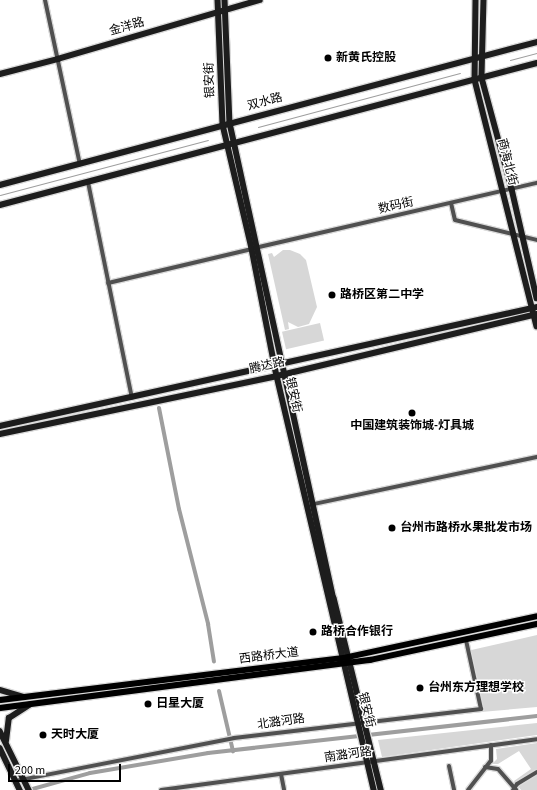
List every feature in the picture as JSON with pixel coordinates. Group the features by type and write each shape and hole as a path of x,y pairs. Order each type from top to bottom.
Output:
{"main road":[{"name":"银安街","path":"218,0 223,125 252,249 277,376 345,660 365,724 381,790"},
{"name":"银安街","path":"225,0 230,123 259,247 283,365 314,504 358,725 374,790"},
{"name":"金洋路","path":"0,74 58,59 260,0"},
{"name":"商海北街","path":"476,0 474,58 475,80 514,234 535,308 537,326"},
{"name":"商海北街","path":"484,0 482,78 512,189 537,298"},
{"name":"双水路","path":"0,185 537,42"},
{"path":"0,205 228,146 537,63"},
{"name":"腾达路","path":"0,426 283,365 535,308"},
{"name":"腾达路","path":"0,434 277,376 535,315"},
{"name":"西路桥大道","path":"0,700 345,660 537,616"},
{"name":"西路桥大道","path":"0,708 345,660 466,640 537,624"},
{"path":"0,690 26,697"},
{"path":"6,743 9,718 29,705"},
{"path":"0,731 29,790"},
{"path":"0,748 20,790"}],"street":[{"path":"45,0 80,164"},
{"path":"88,182 132,398"},
{"name":"数码街","path":"259,247 537,184"},
{"path":"451,203 455,220 537,240"},
{"path":"108,282 252,249"},
{"path":"314,504 537,457"},
{"name":"北潞河路","path":"16,782 234,738 358,725 481,708 466,640"},
{"name":"南潞河路","path":"161,790 537,739"},
{"path":"468,790 491,761 491,745"},
{"path":"449,766 454,790"},
{"path":"485,767 498,768 514,789 537,772"},
{"path":"281,774 284,790"}],"shaded area":[{"path":"283,250 290,250 300,254 306,260 317,307 309,324 298,327 288,322 289,329 285,330 268,254 272,253 274,257"},
{"path":"320,323 324,341 286,349 282,332"},
{"path":"537,635 537,707 481,712 467,651"},
{"path":"537,723 537,735 382,757 378,740"},
{"path":"537,743 537,790 521,790 514,781 531,769 519,751 498,764 492,764 497,759 496,749"}],"waterway":[{"path":"510,60 537,53"},
{"path":"258,127 460,73"},
{"path":"0,195 208,140"},
{"path":"159,408 179,509 208,624 214,662"},
{"path":"219,691 233,751"},
{"path":"29,790 90,773 208,753 537,716"}],"place":[{"name":"新黄氏控股","path":"328,58"},
{"name":"路桥区第二中学","path":"332,295"},
{"name":"中国建筑装饰城-灯具城","path":"412,413"},
{"name":"台州市路桥水果批发市场","path":"392,528"},
{"name":"路桥合作银行","path":"313,632"},
{"name":"台州东方理想学校","path":"420,688"},
{"name":"日星大厦","path":"148,704"},
{"name":"天时大厦","path":"43,735"}]}
